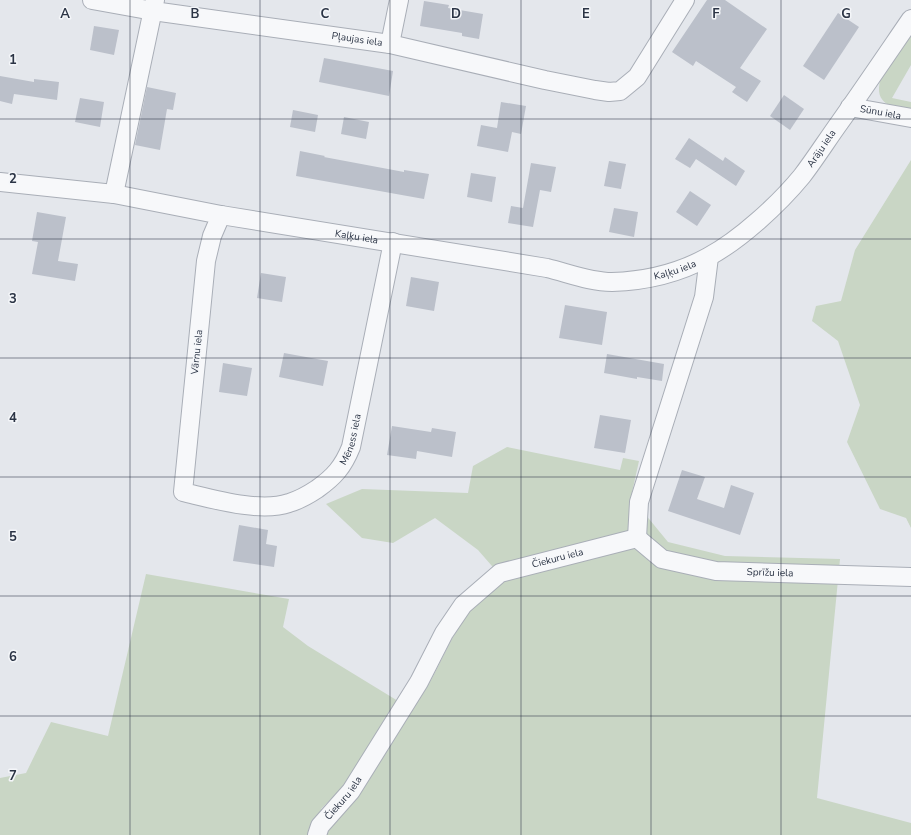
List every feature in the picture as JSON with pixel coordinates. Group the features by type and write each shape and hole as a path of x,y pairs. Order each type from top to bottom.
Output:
{"street":[{"name":"Pļaujas iela","path":"92,0 154,6 390,44 609,92 620,91 637,77 685,0"},
{"path":"390,44 399,0"},
{"path":"114,194 154,6"},
{"name":"Arāju iela","path":"709,257 750,228 776,205 801,176 911,19"},
{"name":"Sūnu iela","path":"850,107 911,118"},
{"name":"Kaļķu iela","path":"0,182 114,194 221,214 547,268 590,280 611,282 657,276 683,269 709,257"},
{"name":"Vārnu iela","path":"183,492 206,261 212,236 221,214"},
{"name":"Mēness iela","path":"183,492 211,499 260,507 275,506 289,504 305,497 325,483 339,470 351,447 393,242"},
{"path":"637,538 639,502 704,298 709,257"},
{"name":"Sprīžu iela","path":"637,538 662,559 716,571 911,577"},
{"name":"Čiekuru iela","path":"318,831 351,791 419,682 444,633 463,605 500,573 637,538"}],"green space":[{"path":"911,30 911,65 892,98 911,102 911,112 895,108 884,102 879,91 879,84 882,74"},
{"path":"911,160 911,528 906,518 880,509 847,442 860,405 838,341 812,321 816,306 841,301 855,250"},
{"path":"507,447 620,470 623,458 639,461 631,497 668,542 725,556 840,559 817,798 911,823 911,835 0,835 0,778 26,773 51,722 108,736 146,574 289,599 283,627 308,646 398,701 342,788 321,809 340,816 358,795 429,684 453,637 471,607 505,581 478,550 435,518 393,543 362,538 326,504 362,489 468,493 473,466"}],"building":[{"path":"707,0 725,0 767,29 740,68 761,81 747,102 732,92 736,87 696,61 693,66 672,52"},
{"path":"424,1 449,5 448,8 483,14 479,39 462,36 462,33 420,26"},
{"path":"838,13 859,27 824,80 803,66"},
{"path":"94,26 119,30 114,55 90,50"},
{"path":"324,58 393,71 389,96 319,82"},
{"path":"0,76 34,82 34,79 59,82 57,100 14,94 12,104 0,101"},
{"path":"147,87 176,93 173,110 167,109 160,150 135,145"},
{"path":"784,95 804,109 790,130 770,116"},
{"path":"80,98 104,102 100,127 75,122"},
{"path":"501,102 526,106 521,134 512,132 508,152 477,146 481,125 497,128"},
{"path":"293,110 318,115 315,132 290,127"},
{"path":"344,117 369,122 366,139 341,134"},
{"path":"689,138 723,161 725,157 745,171 736,186 696,159 690,168 675,159"},
{"path":"300,151 404,172 404,170 429,174 424,199 296,176"},
{"path":"609,161 626,164 621,189 604,186"},
{"path":"531,163 556,167 551,192 540,190 533,227 508,223 511,206 523,208"},
{"path":"471,173 496,177 492,202 467,197"},
{"path":"690,191 711,205 697,226 676,212"},
{"path":"614,208 638,212 634,237 609,232"},
{"path":"37,212 66,217 58,261 78,264 75,281 32,274 38,242 32,241"},
{"path":"261,273 286,277 282,302 257,298"},
{"path":"411,277 439,282 434,311 406,306"},
{"path":"565,305 607,312 602,345 559,338"},
{"path":"284,353 328,361 323,386 279,377"},
{"path":"607,354 664,364 662,381 637,377 637,379 604,373"},
{"path":"223,363 252,368 247,396 219,392"},
{"path":"600,415 631,420 625,453 594,448"},
{"path":"392,426 431,432 432,428 456,432 452,457 417,451 416,459 387,455"},
{"path":"682,470 705,477 697,499 724,508 731,485 754,493 740,535 668,511"},
{"path":"239,525 268,530 266,544 277,546 274,567 233,561"}]}
